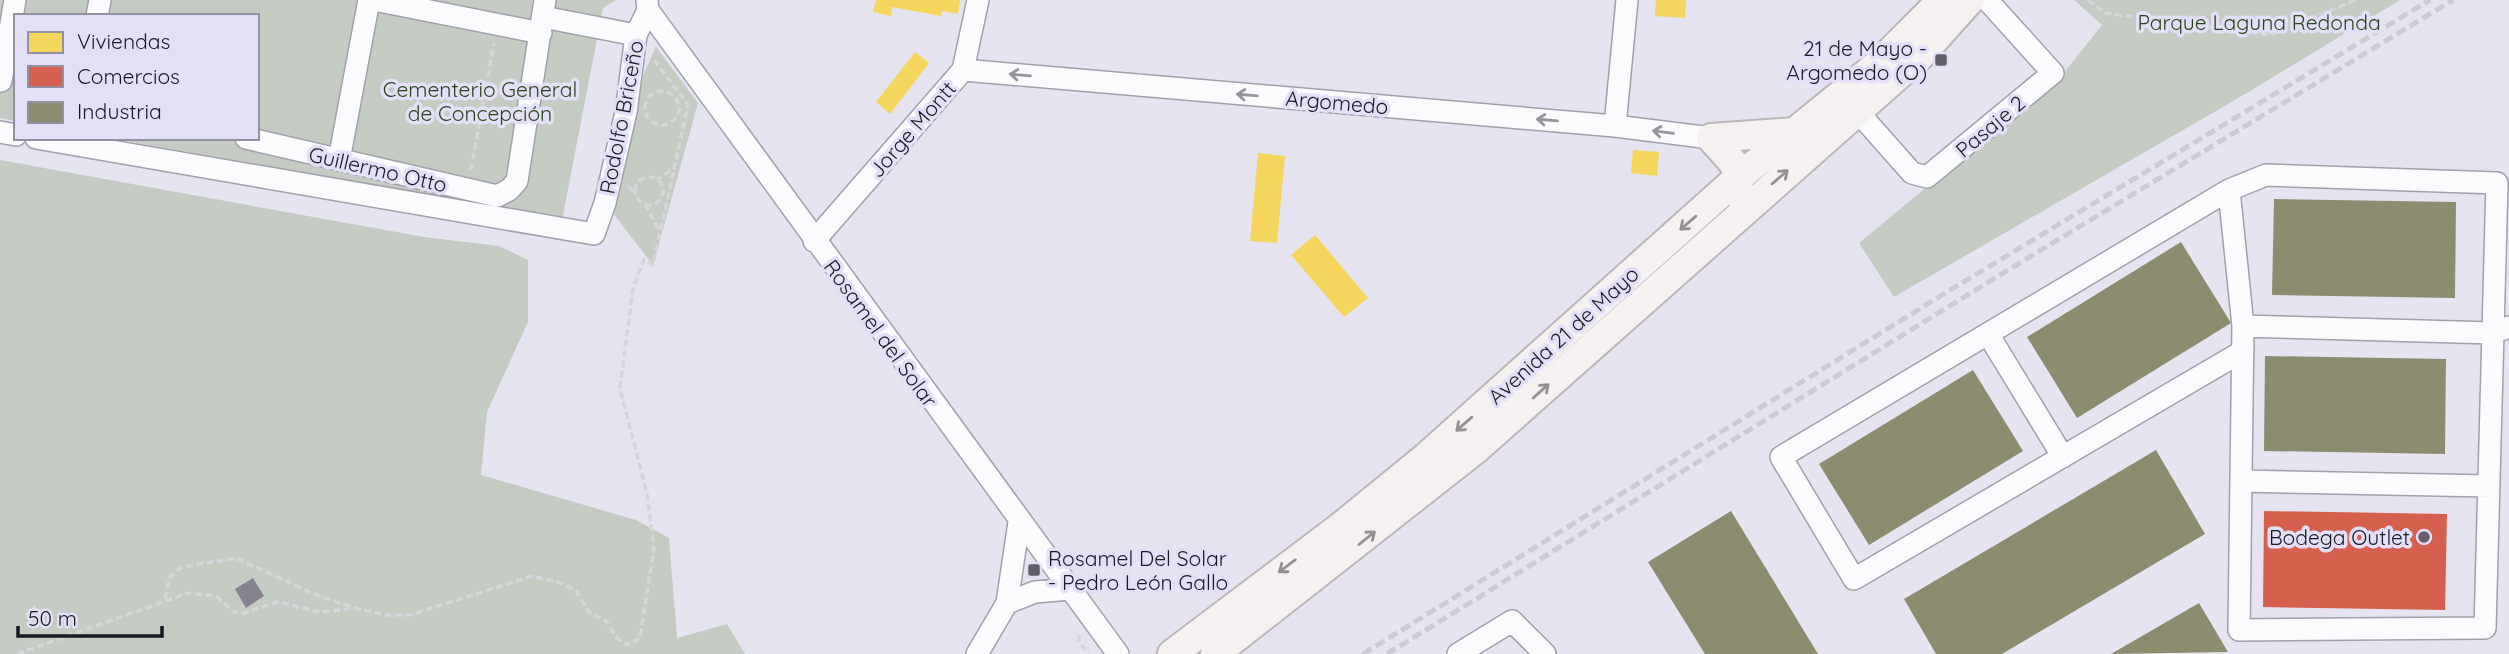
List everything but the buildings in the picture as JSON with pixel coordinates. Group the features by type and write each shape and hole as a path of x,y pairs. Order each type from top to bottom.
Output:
{"main road":[{"name":"Avenida 21 de Mayo","path":"1171,654 1426,457 1739,177 1876,66 1942,0"},
{"name":"Avenida 21 de Mayo","path":"1215,654 1475,450 1920,56 1970,0"},
{"path":"1711,138 1796,132"},
{"path":"1711,138 1730,157 1739,177 1740,195 1733,219"}],"street":[{"path":"0,81 15,0"},
{"path":"340,160 371,0 497,24 543,17 636,35"},
{"name":"Jorge Montt","path":"814,241 963,70 978,0"},
{"path":"1615,126 1628,0"},
{"name":"Pasaje 2","path":"1857,111 1912,173 1927,177 2053,74 1987,0"},
{"name":"Rodolfo Briceño","path":"48,140 594,234 626,111 636,35 647,5"},
{"name":"Rosamel del Solar","path":"647,5 814,241 1118,654"},
{"name":"Guillermo Otto","path":"255,140 497,196 509,190 517,181 543,17"},
{"name":"Argomedo","path":"963,70 1615,126 1711,138"},
{"path":"2229,190 2243,326 2243,351 2239,630 2485,628 2489,486 2501,330 2497,183 2266,175 2229,190 1781,457 1854,579 2243,351"},
{"path":"2243,326 2501,330"},
{"path":"1988,334 2063,457"},
{"path":"2241,481 2489,486"},
{"path":"977,654 1007,603 1019,522"},
{"path":"1007,603 1035,592 1070,589"},
{"path":"1458,654 1512,621 1545,654"}],"path":[{"path":"2088,0 2105,13 2270,35 2356,0"},
{"path":"468,190 497,24"},
{"path":"165,599 170,577 182,567 236,558 321,597 386,615 410,615 532,576 562,583 577,592 588,611 606,621 618,639 627,645 640,638 653,548 647,494 620,387 633,289 644,259 653,265 688,105 652,58"},
{"path":"668,92 677,99 680,109 672,123 654,124 646,116 645,104 651,94 668,92"},
{"path":"661,234 645,204 638,198 637,184 644,178 657,179 674,169"},
{"path":"645,204 658,202 663,195 663,186 657,179"},
{"path":"18,654 38,644 66,639 98,623 188,593 216,596 234,612 243,613 278,603 320,612 355,608"}],"green space":[{"name":"Cementerio General de Concepción","path":"0,0 616,0 603,8 562,220 121,140 259,140 259,14 14,14 14,121 0,118"},
{"name":"Parque Laguna Redonda","path":"2074,0 2400,0 2247,93 1894,297 1859,243 2062,75 2102,25"},
{"path":"656,47 698,103 653,265 605,203 626,112"},
{"path":"0,160 424,237 499,246 528,260 528,322 487,412 481,475 636,520 669,538 677,638 727,624 745,654 0,654"}],"railway":[{"path":"1363,654 1942,295 2430,0"},
{"path":"1387,654 1990,281 2453,0"}],"place":[{"name":"21 de Mayo - Argomedo (O)","path":"1941,60"},
{"name":"Bodega Outlet","path":"2424,537"},
{"name":"Rosamel Del Solar - Pedro León Gallo","path":"1034,570"}]}
